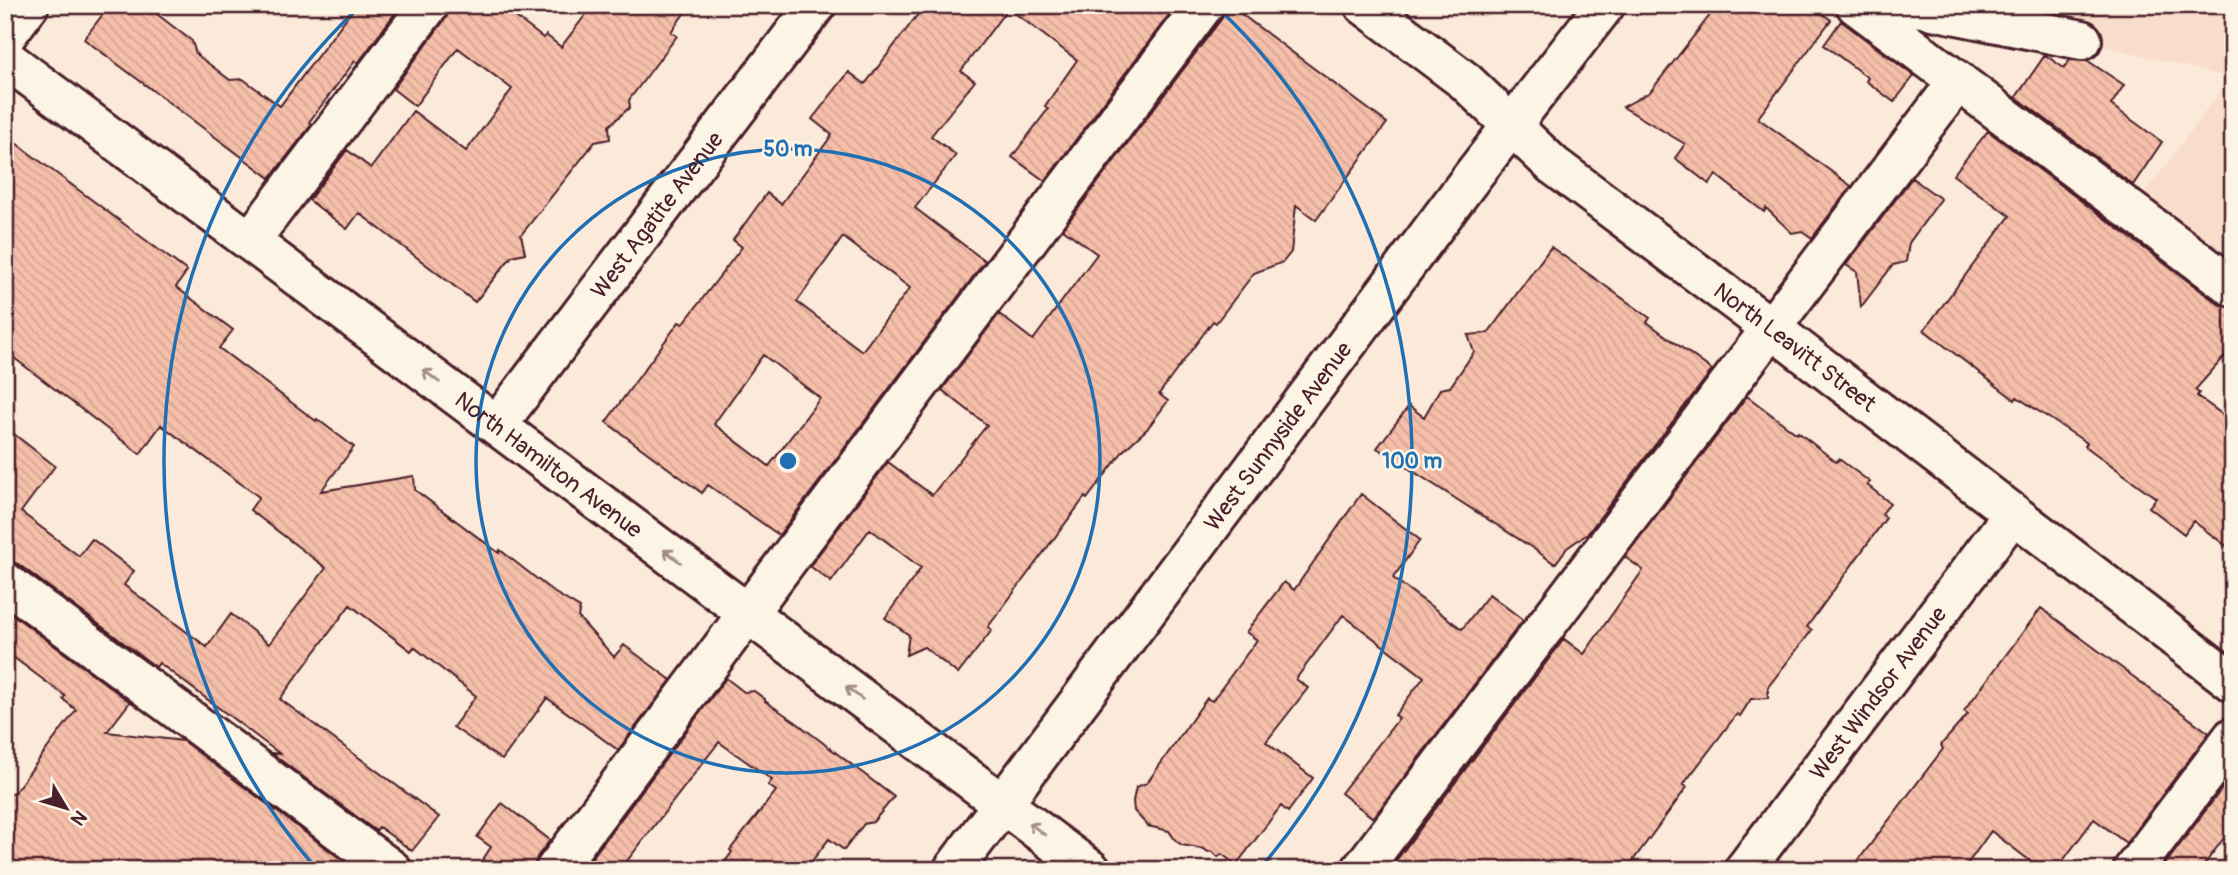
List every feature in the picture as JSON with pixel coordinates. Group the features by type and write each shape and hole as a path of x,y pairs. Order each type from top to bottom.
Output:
{"street":[{"path":"5,37 29,5"},
{"path":"250,241 429,5"},
{"name":"West Agatite Avenue","path":"497,425 816,5"},
{"path":"555,870 1204,5"},
{"name":"North Leavitt Street","path":"1364,5 1465,81 1553,165 1771,328 2233,682"},
{"name":"West Sunnyside Avenue","path":"953,870 1511,125 1605,5"},
{"path":"1856,5 2233,287"},
{"path":"1908,5 2082,40"},
{"name":"North Hamilton Avenue","path":"5,58 1091,870"},
{"path":"1361,870 1958,81"},
{"name":"West Windsor Avenue","path":"1744,870 2012,514"},
{"path":"5,582 392,870"},
{"path":"2133,870 2233,737"}],"shaded area":[{"path":"1908,5 2233,5 2233,287 2131,212 2230,78 2082,40"}],"building":[{"path":"110,5 130,5 138,11 153,11 192,41 196,54 230,80 243,79 280,106 356,5 401,5 358,63 355,61 309,122 312,124 270,178 84,39"},
{"path":"450,5 500,5 543,38 546,35 561,47 593,5 690,5 671,32 677,36 629,100 630,107 609,126 610,139 595,142 521,235 525,253 512,256 475,302 359,213 347,229 309,200 347,150 371,168 413,111 466,151 512,89 458,48 415,106 393,89 446,18"},
{"path":"925,5 1176,5 1045,181 1012,157 1048,109 1045,106 1077,60 1008,8 961,71 975,81 931,136 956,155 915,208 985,261 779,535 708,485 702,493 606,422 679,322 683,324 742,247 733,240 767,193 781,204 832,135 812,119 849,72 865,84","holes":["843,237 910,288 862,351 797,302","763,355 820,398 769,466 714,424"]},
{"path":"1225,5 1229,5 1387,123 1316,220 1296,205 1291,252 1283,262 1254,273 1216,323 1213,321 1159,394 1168,401 1147,429 1124,450 1087,499 1085,497 988,627 992,630 958,674 924,647 906,655 909,635 885,618 921,568 870,529 831,582 810,566 888,462 932,495 987,425 942,390 999,314 1033,340 1097,254 1063,229 1222,18"},
{"path":"1718,5 1811,5 1831,20 1758,118 1851,186 1812,238 1802,231 1792,233 1766,208 1764,212 1716,175 1709,184 1675,158 1685,144 1623,107 1650,92"},
{"path":"1841,21 1914,76 1894,102 1866,81 1868,78 1824,45"},
{"path":"2045,55 2064,68 2070,60 2088,61 2124,85 2111,105 2162,142 2133,185 2016,97"},
{"path":"1988,131 2220,305 2233,308 2233,347 2195,390 2199,393 2197,396 2233,422 2233,551 2193,521 2184,534 2149,507 2156,498 2085,446 2087,443 2017,397 2015,400 1924,330 2010,216 1953,175"},
{"path":"5,135 187,271 176,287 233,330 219,348 354,447 321,491 414,476 415,490 499,553 500,550 555,593 580,608 578,617 614,657 624,645 671,680 618,750 547,698 502,760 453,727 476,696 414,647 411,651 350,605 280,699 439,817 412,851 379,827 376,831 271,753 280,754 159,663 156,667 18,564 5,561 5,427 55,466 21,512 79,556 92,539 134,571 124,585 207,647 231,614 269,644 326,568 250,510 259,497 161,425 140,454 5,351"},
{"path":"1912,178 1941,199 1909,243 1906,262 1893,265 1861,307 1857,272 1846,265"},
{"path":"1551,247 1650,318 1647,322 1712,370 1588,533 1567,548 1555,564 1377,448 1409,406 1424,417 1440,389 1450,387 1474,352 1468,335 1488,333"},
{"path":"1747,396 1836,462 1839,459 1870,482 1867,485 1890,503 1882,514 1886,518 1807,627 1812,630 1768,687 1768,698 1751,699 1740,716 1737,714 1683,785 1687,787 1626,870 1389,870 1564,639 1584,654 1643,570 1625,557"},
{"path":"1361,494 1420,540 1393,578 1462,629 1489,594 1523,620 1373,818 1341,793 1399,718 1395,715 1424,677 1343,615 1296,679 1308,688 1266,742 1313,778 1288,812 1281,806 1236,865 1222,854 1218,857 1212,851 1182,845 1169,831 1148,826 1134,811 1136,787 1147,783 1207,698 1212,701 1257,640 1246,632 1284,582 1294,590"},
{"path":"2041,608 2209,733 2126,843 2094,819 2056,870 2042,870 1991,831 1963,870 1851,870 1943,749 1941,745 1968,714 1964,711"},
{"path":"5,609 130,702 107,732 183,741 350,866 347,870 5,870 5,794 14,793 76,710 63,699 65,696 5,651"},
{"path":"726,678 744,692 754,691 894,797 873,822 864,824 844,850 829,839 805,870 719,870 732,852 730,850 776,791 768,785 772,780 719,742 620,870 583,870"},
{"path":"2233,774 2233,826 2200,870 2161,870"},
{"path":"502,803 550,840 537,857 534,870 476,870 491,847 477,837"}]}
